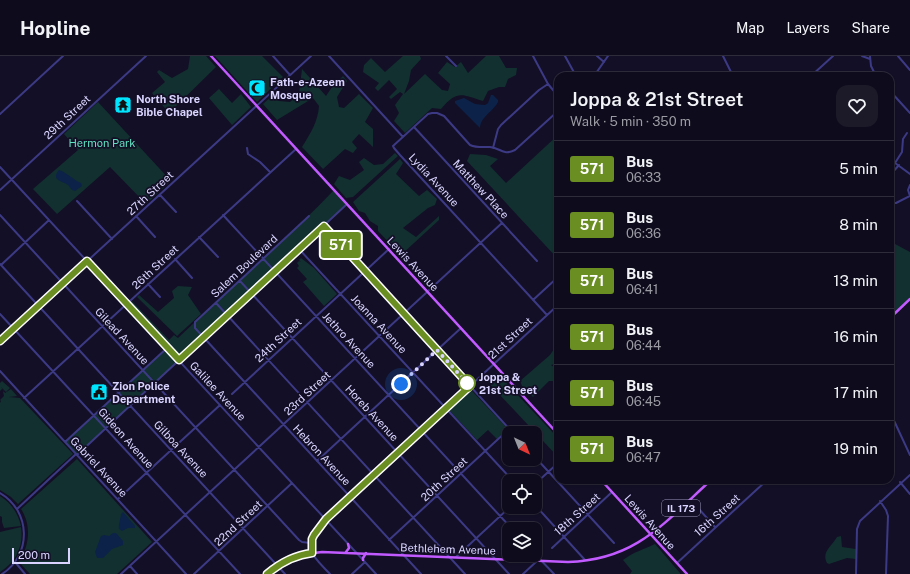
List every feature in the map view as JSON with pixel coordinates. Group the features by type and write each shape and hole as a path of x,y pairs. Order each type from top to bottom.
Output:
{"main road":[{"name":"Lewis Avenue","path":"211,56 554,430"},
{"path":"894,314 910,299"},
{"name":"Lewis Avenue","path":"605,484 687,574"},
{"name":"IL 173","path":"651,535 707,484"},
{"name":"Bethlehem Avenue","path":"542,561 586,561 606,558 632,547 651,535"},
{"path":"345,552 349,548 348,544"},
{"name":"Bethlehem Avenue","path":"267,574 293,558 312,553 345,552 502,559"},
{"path":"364,561 362,558 366,553"}],"street":[{"path":"0,114 63,56"},
{"name":"29th Street","path":"0,190 146,56"},
{"path":"273,56 290,75"},
{"name":"27th Street","path":"0,341 311,56"},
{"path":"329,56 403,137 428,114 437,112 444,116 470,145 475,147 493,148 507,153 515,150 554,115"},
{"path":"446,56 456,66"},
{"path":"533,56 548,84 554,91"},
{"path":"565,56 574,72"},
{"path":"597,56 604,62"},
{"path":"597,72 608,56"},
{"path":"724,56 731,72"},
{"path":"815,72 833,56"},
{"path":"862,56 870,58 874,72"},
{"path":"898,56 910,70"},
{"path":"493,148 500,125 539,90 548,84"},
{"path":"894,95 910,113"},
{"name":"Matthew Place","path":"414,127 537,261"},
{"path":"907,134 904,139 902,152 895,163 909,172"},
{"name":"Lydia Avenue","path":"403,137 393,146 394,148 547,315"},
{"path":"247,148 248,154 260,162 270,172"},
{"name":"26th Street","path":"24,398 296,148"},
{"path":"894,171 899,165"},
{"name":"Galilee Avenue","path":"0,167 376,574"},
{"path":"894,203 910,196 908,192 910,185"},
{"path":"160,195 176,212"},
{"path":"77,201 112,239"},
{"path":"17,509 347,204"},
{"name":"Gilead Avenue","path":"0,215 299,540 302,542 311,543"},
{"name":"Jethro Avenue","path":"223,215 506,522"},
{"path":"136,216 155,237"},
{"name":"Salem Boulevard","path":"196,330 195,322 309,216"},
{"path":"0,265 49,220"},
{"name":"23rd Street","path":"121,574 186,516 502,223"},
{"path":"324,226 507,426"},
{"path":"199,237 218,257"},
{"name":"Joanna Avenue","path":"299,249 506,474"},
{"name":"24th Street","path":"232,394 389,250"},
{"path":"175,259 192,278"},
{"name":"Gilboa Avenue","path":"0,265 285,574"},
{"name":"Horeb Avenue","path":"240,281 509,574"},
{"path":"533,300 554,281"},
{"path":"148,284 160,297"},
{"path":"216,303 465,574"},
{"name":"21st Street","path":"311,543 313,532 322,522 554,309"},
{"name":"Gideon Avenue","path":"0,314 240,574"},
{"path":"316,461 461,328"},
{"name":"Hebron Avenue","path":"196,330 421,574"},
{"path":"65,442 168,348"},
{"name":"Gabriel Avenue","path":"0,371 186,574"},
{"path":"118,499 220,405"},
{"path":"894,421 910,455"},
{"name":"20th Street","path":"389,540 502,436"},
{"path":"542,464 554,477"},
{"path":"542,478 554,467"},
{"path":"856,574 858,527 861,519 900,482 910,475"},
{"path":"900,482 910,494"},
{"name":"22nd Street","path":"194,574 292,483"},
{"path":"560,484 614,543"},
{"name":"16th Street","path":"677,563 763,484"},
{"name":"18th Street","path":"552,548 612,492"},
{"path":"0,493 11,501 17,509 23,522 24,537 21,552 15,562 2,574"},
{"path":"690,499 715,527"},
{"path":"880,502 886,510 888,516 886,574"},
{"path":"542,512 586,561"},
{"path":"456,557 500,516"},
{"path":"311,543 312,553 330,574"},
{"path":"352,574 364,561"},
{"path":"542,561 554,574"},
{"path":"15,562 25,574"},
{"path":"523,574 536,562"},
{"path":"130,566 138,574"}],"green space":[{"path":"190,56 206,56 216,67 169,113 152,93 165,82 157,72 159,70 172,78 188,69"},
{"path":"215,56 262,56 283,77 257,102"},
{"path":"403,56 420,56 421,59 411,70 404,94 425,74 442,90 448,91 450,84 438,73 447,62 455,67 461,62 468,73 486,56 499,56 506,68 517,68 516,75 508,79 505,87 499,87 488,91 483,101 464,95 456,96 446,103 441,109 432,108 405,133 394,121 399,113 395,105 403,94 400,92 391,99 389,97 397,89 389,80 378,91 375,88 379,83 363,72 364,65 371,58 385,72"},
{"path":"302,69 326,96 332,87 343,76 347,81 337,97 339,107 344,108 359,94 373,108 365,122 373,129 373,147 359,134 352,142 357,148 353,153 345,149 323,169 302,147 313,128 317,117 319,106 313,98 277,120 263,104 272,96 279,101 290,102 299,94"},
{"path":"219,89 232,103 241,94 251,107 232,125 209,98"},
{"name":"Hermon Park","path":"98,102 171,181 146,204 110,167 57,214 33,189 78,150 64,134"},
{"path":"554,139 554,255 467,161 470,154 486,155 498,159 490,166 506,183"},
{"path":"395,153 398,156 353,197 346,198 334,184 339,176 350,180 364,170 359,162 364,158 374,165 383,164"},
{"path":"400,159 403,163 396,174 419,196 427,190 437,199 435,205 428,208 403,228 416,237 439,216 439,220 401,255 378,231 378,226 370,221 365,213 359,211 353,202"},
{"path":"334,190 347,204 77,455 65,442 167,348 127,304 131,300 169,340 174,335 178,338 276,247"},
{"path":"894,243 910,252 910,300 894,314"},
{"path":"301,258 314,268 337,294 324,306 303,282 307,279 297,268 299,266 297,263 299,261 301,262 299,260"},
{"path":"178,286 192,287 188,295 201,314 177,336 137,297 139,295 158,312 174,298 172,291"},
{"path":"554,349 554,364 551,365 554,367 554,381 549,381 533,397 522,386 520,381 550,355"},
{"path":"497,373 554,434 554,453 542,440 542,426 529,426 485,379"},
{"path":"2,381 10,388 6,392 1,387 3,390 2,389 0,391 0,383"},
{"path":"11,389 17,396 9,397 20,398 73,454 18,504 11,497 0,490 0,400 4,396 4,391 5,393"},
{"path":"470,390 505,426 502,426 502,434 497,439 488,430 477,440 449,410 449,408"},
{"path":"77,459 152,542 117,574 30,574 19,562 25,549 28,536 27,522 21,509"},
{"path":"0,496 14,509 21,526 4,528 2,517 0,516"},
{"path":"21,527 22,534 18,553 6,568 0,572 0,532"},
{"path":"841,536 842,547 856,549 856,559 847,558 829,564 827,563 825,556 826,552 837,537"},
{"path":"655,544 680,574 630,574 632,571 623,560"}],"water":[{"path":"491,95 498,100 498,102 485,117 480,128 455,103 455,101 464,98 475,104 485,105 488,103"},
{"path":"59,170 81,183 82,186 75,191 72,190 68,185 57,179 56,176"},
{"path":"123,512 135,528 128,528 122,531 119,529 121,514"},
{"path":"116,533 123,541 123,545 112,549 103,558 97,558 95,552 101,536 109,536"}],"bus line":[{"name":"571","path":"0,341 87,261 179,360 324,226 470,386 326,519 312,539 312,553 300,555 282,563 267,574"}],"place":[{"name":"Fath-e-Azeem Mosque","path":"257,88"},
{"name":"North Shore Bible Chapel","path":"123,105"},
{"name":"Joppa & 21st Street","path":"467,383"},
{"name":"Zion Police Department","path":"99,392"}],"route":[{"path":"401,384 437,350 469,385 467,383"}]}
